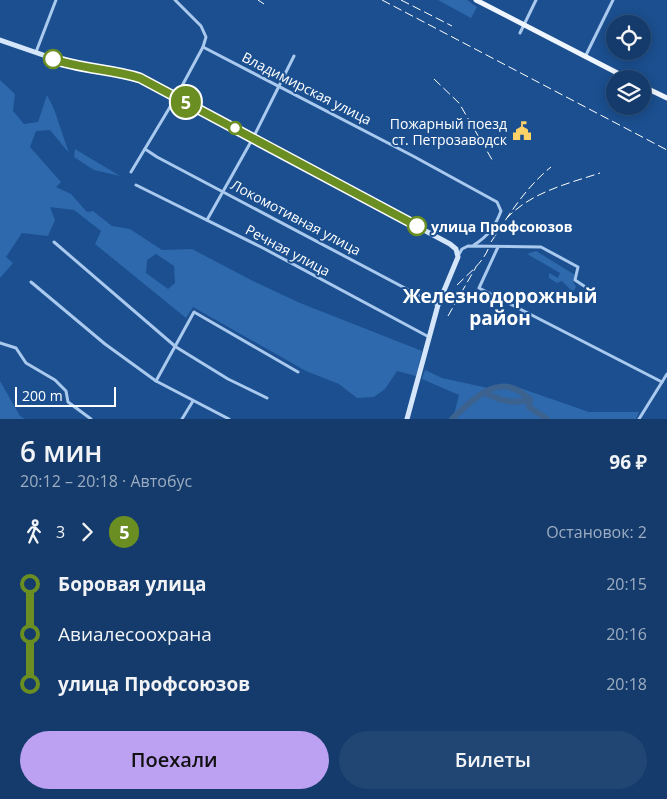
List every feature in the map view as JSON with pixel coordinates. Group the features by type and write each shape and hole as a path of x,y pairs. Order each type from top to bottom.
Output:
{"main road":[{"path":"476,0 611,70"},
{"path":"0,40 74,66 121,72 137,77 450,244 456,249 458,257 438,306 407,419"},
{"path":"651,90 667,98"}],"street":[{"path":"36,52 56,0"},
{"path":"131,172 176,97 203,47 206,37 201,26 175,0"},
{"path":"520,33 536,0"},
{"path":"585,57 613,0"},
{"name":"Владимирская улица","path":"203,47 497,202 501,211 495,226 486,237 474,245"},
{"path":"207,220 253,138 294,56"},
{"name":"Локомотивная улица","path":"145,148 157,157 438,306"},
{"name":"Речная улица","path":"136,185 207,220 429,337"},
{"path":"54,242 176,347 228,378 267,398"},
{"path":"458,257 462,249 474,245 541,247 578,267 575,280 584,286"},
{"path":"498,247 479,288 662,382"},
{"path":"31,282 106,344 156,381 228,419"},
{"path":"156,381 194,312 298,372"},
{"path":"0,343 16,348 26,363 55,380 66,392 68,402 91,419"},
{"path":"639,419 667,374"},
{"path":"182,419 193,401"}],"shaded area":[{"path":"438,0 467,0 477,7 471,18"},
{"path":"0,80 15,94 13,111 24,124 38,122 47,95 54,109 69,153 50,130 36,131 30,147 61,182 56,187 71,194 87,212 93,211 112,226 130,229 162,250 192,249 300,303 422,351 416,376 397,371 385,389 374,397 357,398 339,384 306,371 193,307 186,318 95,244 101,231 74,210 50,207 55,220 48,236 22,233 6,257 13,263 0,278","holes":["156,254 174,266 175,283 168,289 146,273 147,260"]},
{"path":"75,149 120,176 94,170 74,157"},
{"path":"536,251 575,275 573,281 576,287 573,292 562,281 557,283 549,278 549,273 558,278 560,273 527,254"},
{"path":"425,370 442,378 497,390 514,386 589,412 639,412 636,419 453,419 459,395 422,379"},
{"path":"0,381 20,416 25,419 0,419"}],"waterway":[{"path":"452,419 481,394 499,387 508,387 522,393 530,400 529,407 547,419"},
{"path":"485,393 507,401 530,400"}],"railway":[{"path":"258,0 264,4"},
{"path":"382,0 667,150"},
{"path":"401,0 452,26"},
{"path":"434,79 459,103 494,163"},
{"path":"491,242 525,193 551,167"},
{"path":"506,219 538,195 600,173"},
{"path":"457,285 479,263 489,247"},
{"path":"448,316 476,267"}],"bus line":[{"name":"5","path":"53,59 74,66 121,72 140,78 417,226"}],"place":[{"name":"Пожарный поезд ст. Петрозаводск","path":"522,131"},
{"name":"улица Профсоюзов","path":"417,226"}],"district":[{"name":"Железнодорожный район","path":"500,307"}]}
